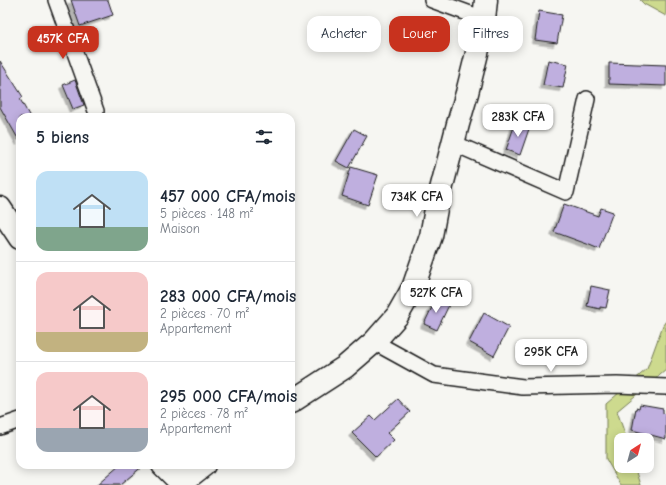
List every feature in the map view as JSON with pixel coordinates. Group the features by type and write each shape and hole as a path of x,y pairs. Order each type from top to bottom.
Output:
{"street":[{"path":"56,0 96,111"},
{"path":"295,399 344,367 374,342 397,316 413,288 431,236 436,209 481,36 485,10 432,0"},
{"path":"453,143 566,192 587,99"},
{"path":"0,208 16,232"},
{"path":"374,342 434,375 523,387 617,385 666,387"},
{"path":"0,427 16,421"},
{"path":"167,469 183,484 200,469"}],"green space":[{"path":"640,0 666,0 666,16 644,4"},
{"path":"666,321 666,370 617,411 625,433 614,433 614,473 606,459 606,404 647,369 663,325"},
{"path":"614,473 637,473 641,485 621,485"}],"building":[{"path":"71,0 108,0 113,15 80,26"},
{"path":"539,11 562,15 557,43 535,40"},
{"path":"548,60 568,64 563,88 543,85"},
{"path":"0,61 23,97 20,99 28,113 16,113 16,135 0,107"},
{"path":"609,63 666,65 666,86 609,84"},
{"path":"75,80 84,105 73,109 63,85"},
{"path":"516,121 530,126 520,155 506,150"},
{"path":"354,129 367,136 349,168 336,161"},
{"path":"351,167 378,175 368,205 342,196"},
{"path":"564,204 598,216 601,208 613,212 599,249 554,232"},
{"path":"591,286 610,290 606,308 600,307 600,309 587,306"},
{"path":"436,299 449,305 437,330 424,324"},
{"path":"484,313 509,327 494,356 469,342"},
{"path":"398,399 410,412 387,433 394,440 376,457 352,433 371,416 375,420"},
{"path":"640,405 663,409 663,413 666,414 666,439 654,436 654,433 643,433 632,430 636,408 639,409"},
{"path":"115,469 139,469 120,485 97,485"}]}
